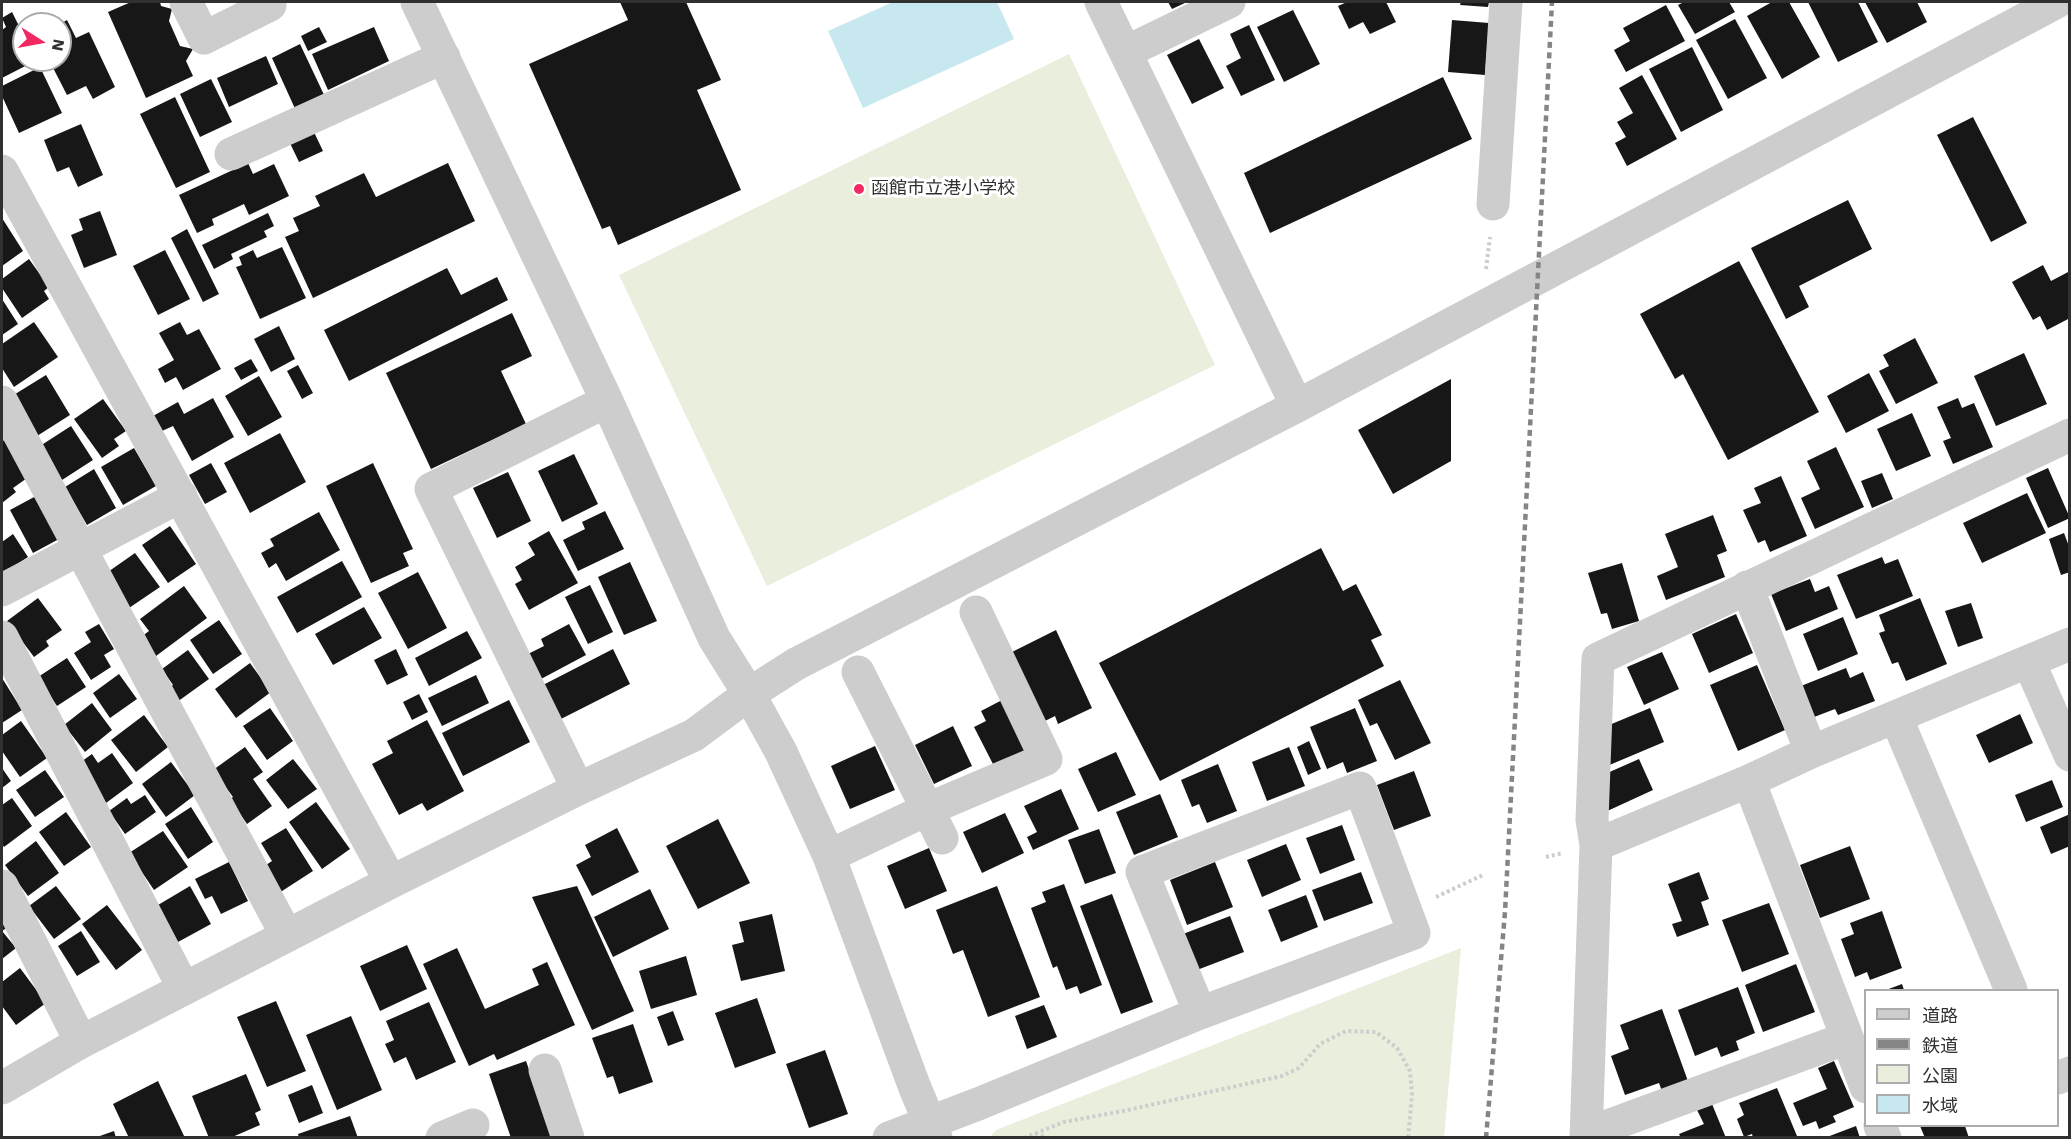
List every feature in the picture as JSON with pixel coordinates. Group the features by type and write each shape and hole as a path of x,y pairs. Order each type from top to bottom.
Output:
{"street":[{"path":"186,2 204,38 272,3"},
{"path":"417,2 607,401 714,638 781,752 829,856 915,1088 933,1130"},
{"path":"1101,2 1297,406"},
{"path":"1126,52 1229,2"},
{"path":"1493,204 1506,2"},
{"path":"2,1088 81,1042 391,882 578,789 694,735 749,694 796,664 1297,406 2056,2"},
{"path":"231,153 444,57"},
{"path":"5,186 181,496 391,882"},
{"path":"578,789 431,489 607,401"},
{"path":"2,402 287,936"},
{"path":"1847,1038 1586,1136 1596,845 1592,820 1598,659 2070,435"},
{"path":"2,590 181,496"},
{"path":"1747,587 1811,752"},
{"path":"829,856 928,809 1046,759 976,612"},
{"path":"2,637 184,989"},
{"path":"1596,845 2070,644"},
{"path":"2029,662 2070,755"},
{"path":"858,672 942,838"},
{"path":"1896,717 2011,989"},
{"path":"1749,781 1864,1082"},
{"path":"889,1137 933,1130 1410,923 1360,788 1142,872 1200,1013"},
{"path":"2,886 81,1042"},
{"path":"545,1070 568,1137"},
{"path":"442,1137 473,1125"}],"path":[{"path":"1410,923 1485,874"},
{"path":"1024,1137 1064,1122 1282,1076 1299,1068 1320,1044 1346,1031 1376,1032 1397,1048 1410,1071 1412,1095 1408,1137"},
{"path":"1035,1133 1047,1137"}],"green space":[{"path":"1069,54 1215,365 767,586 619,275"},
{"path":"1461,948 1444,1137 990,1137 996,1130"}],"water":[{"path":"893,2 997,2 1014,39 863,108 828,31"}],"building":[{"path":"131,2 160,2 161,6 172,9 169,21 180,46 193,49 186,61 193,76 146,98 108,12"},
{"path":"620,2 686,2 721,80 697,90 741,190 618,245 610,226 602,229 529,64 628,20"},
{"path":"1168,2 1187,2 1172,9"},
{"path":"1347,2 1386,2 1396,22 1370,34 1363,22 1349,29 1338,6"},
{"path":"1461,2 1489,2 1488,7 1460,5"},
{"path":"1684,2 1729,2 1735,12 1695,34 1678,5"},
{"path":"1772,2 1789,2 1820,57 1782,79 1747,16"},
{"path":"1808,2 1858,2 1878,42 1838,62"},
{"path":"1865,2 1917,2 1927,22 1887,43"},
{"path":"1666,5 1685,41 1626,72 1614,50 1630,41 1623,28"},
{"path":"1293,10 1320,64 1284,82 1257,27"},
{"path":"12,12 14,72 2,78 2,30 6,27 2,18"},
{"path":"1735,19 1767,78 1728,99 1696,40"},
{"path":"1452,20 1489,23 1485,75 1448,72"},
{"path":"1249,25 1275,80 1241,96 1226,66 1241,58 1230,34"},
{"path":"319,27 327,42 308,51 301,36"},
{"path":"374,27 389,61 328,90 312,54"},
{"path":"72,30 76,38 89,32 115,87 93,99 86,86 67,95 55,72 72,72"},
{"path":"1199,39 1224,88 1192,104 1167,55"},
{"path":"300,44 326,99 297,113 272,58"},
{"path":"1692,47 1723,110 1681,132 1649,69"},
{"path":"266,56 278,84 229,107 217,78"},
{"path":"30,72 42,72 62,113 19,133 2,96 2,86"},
{"path":"1642,75 1677,139 1627,166 1615,143 1626,137 1617,122 1633,113 1619,88"},
{"path":"1443,77 1472,139 1270,233 1244,173"},
{"path":"211,79 232,122 200,137 180,94"},
{"path":"175,97 210,172 176,188 140,114"},
{"path":"1973,117 2027,223 1991,242 1937,135"},
{"path":"81,124 103,175 78,187 69,167 57,172 44,140"},
{"path":"312,128 323,151 299,162 288,139"},
{"path":"248,163 253,174 274,164 289,196 249,215 244,204 212,219 214,225 197,233 179,195"},
{"path":"448,163 475,221 313,298 285,237 299,231 293,218 320,206 315,196 364,173 376,197"},
{"path":"1848,200 1872,249 1799,286 1809,307 1786,319 1751,248"},
{"path":"100,211 117,255 84,268 71,235 83,230 79,219"},
{"path":"268,213 274,226 264,231 267,237 231,254 233,259 214,269 202,245"},
{"path":"2,218 23,251 2,266"},
{"path":"187,229 219,294 203,302 171,238"},
{"path":"282,247 306,298 260,319 236,267 242,265 239,257 253,250 257,258"},
{"path":"165,250 190,299 158,315 133,266"},
{"path":"29,259 49,287 44,291 49,299 22,318 2,288 2,279"},
{"path":"1739,261 1819,412 1728,460 1683,374 1675,379 1640,314"},
{"path":"2043,265 2051,281 2070,271 2070,318 2047,330 2040,316 2033,320 2012,282"},
{"path":"447,268 461,295 497,277 508,300 349,381 324,330"},
{"path":"2,299 18,324 2,335"},
{"path":"512,313 532,356 501,371 526,424 431,469 386,373"},
{"path":"34,322 58,357 14,387 2,368 2,344"},
{"path":"180,322 187,335 199,329 221,369 183,390 176,377 165,383 158,369 174,360 159,333"},
{"path":"279,326 295,359 271,372 254,339"},
{"path":"1915,338 1938,383 1896,404 1879,371 1889,366 1883,355"},
{"path":"2024,353 2047,404 1996,426 1974,376"},
{"path":"251,359 258,371 241,380 234,368"},
{"path":"298,365 313,393 302,399 287,371"},
{"path":"1869,373 1889,411 1846,433 1827,396"},
{"path":"46,375 70,415 37,436 12,396"},
{"path":"259,376 282,417 248,436 225,396"},
{"path":"1451,379 1451,461 1393,494 1358,430"},
{"path":"213,398 234,437 192,461 173,426 162,431 153,416 178,402 184,414"},
{"path":"1958,398 1962,408 1974,403 1993,447 1953,464 1943,441 1951,438 1937,407"},
{"path":"103,399 126,431 114,439 119,446 102,458 74,419"},
{"path":"1912,413 1931,456 1896,471 1877,429"},
{"path":"71,426 93,460 62,480 40,446"},
{"path":"280,433 306,482 250,513 224,463"},
{"path":"4,440 30,476 13,488 16,492 2,503 2,442"},
{"path":"1836,447 1864,507 1815,529 1801,498 1820,489 1807,461"},
{"path":"134,448 156,486 123,505 101,467"},
{"path":"574,454 598,504 562,522 538,471"},
{"path":"211,463 227,492 205,504 189,475"},
{"path":"373,463 413,549 403,553 409,566 371,583 326,486"},
{"path":"2048,468 2070,518 2048,528 2026,478"},
{"path":"94,469 116,508 87,525 65,487"},
{"path":"508,472 531,521 497,538 473,488"},
{"path":"1882,473 1893,499 1872,508 1861,481"},
{"path":"1781,476 1807,536 1770,552 1765,540 1758,543 1743,510 1761,503 1754,488"},
{"path":"2027,493 2046,533 1982,563 1963,523"},
{"path":"36,496 59,539 33,553 10,510"},
{"path":"605,511 624,549 578,571 563,540 585,529 582,522"},
{"path":"319,512 340,550 286,581 276,563 269,568 261,553 274,546 270,539"},
{"path":"1713,515 1727,551 1717,555 1725,577 1666,600 1657,576 1678,567 1665,534"},
{"path":"170,526 196,564 168,583 142,545"},
{"path":"549,531 578,583 529,610 515,584 522,580 515,567 535,555 528,543"},
{"path":"2064,533 2070,549 2070,572 2061,575 2049,539"},
{"path":"13,534 28,557 2,574 2,542"},
{"path":"1321,548 1343,591 1356,584 1382,635 1371,640 1384,666 1160,781 1099,663"},
{"path":"135,553 160,587 129,608 105,574"},
{"path":"1882,557 1885,564 1898,559 1913,596 1856,619 1837,575"},
{"path":"342,561 362,597 297,633 277,597"},
{"path":"630,562 657,621 624,635 598,577"},
{"path":"1622,563 1639,621 1612,629 1607,613 1601,614 1588,573"},
{"path":"418,572 447,628 408,649 378,593"},
{"path":"1810,579 1815,592 1829,586 1838,609 1786,631 1771,594"},
{"path":"590,585 613,632 588,644 565,597"},
{"path":"184,586 207,618 156,656 141,637 149,631 140,619"},
{"path":"38,598 62,630 46,641 49,646 34,657 7,621"},
{"path":"1920,598 1947,664 1906,681 1898,662 1892,664 1879,633 1885,631 1879,615"},
{"path":"1971,603 1983,638 1958,647 1945,611"},
{"path":"364,607 382,638 333,665 315,634"},
{"path":"1736,614 1753,653 1709,673 1692,634"},
{"path":"1843,617 1858,654 1818,671 1803,634"},
{"path":"219,620 242,654 213,674 190,640"},
{"path":"99,624 114,649 104,655 111,667 91,680 74,653 91,642 85,632"},
{"path":"569,624 586,655 541,679 528,654 544,646 541,639"},
{"path":"1056,630 1092,708 1058,724 1055,716 1045,721 1012,652"},
{"path":"467,631 482,658 429,686 415,658"},
{"path":"396,649 408,675 387,685 374,660"},
{"path":"613,649 630,684 561,719 543,685"},
{"path":"188,650 209,679 177,702 167,689 173,685 162,669"},
{"path":"1662,652 1679,689 1644,705 1627,667"},
{"path":"67,658 86,687 57,706 38,677"},
{"path":"250,663 271,692 236,718 215,689"},
{"path":"1757,665 1785,730 1738,751 1710,685"},
{"path":"1846,668 1850,678 1863,672 1875,701 1838,715 1835,709 1809,719 1796,688"},
{"path":"119,674 137,699 110,718 93,693"},
{"path":"476,675 489,703 442,726 428,698"},
{"path":"2,678 22,710 2,723"},
{"path":"1400,680 1431,743 1395,760 1377,723 1370,726 1358,700"},
{"path":"419,694 428,712 412,720 403,702"},
{"path":"1004,699 1028,749 994,766 974,727 986,721 981,711"},
{"path":"509,700 530,742 463,776 442,733"},
{"path":"92,703 112,730 85,752 64,725"},
{"path":"270,708 293,741 267,760 243,726"},
{"path":"1355,708 1377,761 1347,773 1343,762 1327,769 1310,727"},
{"path":"1650,708 1664,742 1600,769 1602,728"},
{"path":"2020,714 2033,743 1989,763 1976,735"},
{"path":"144,715 168,747 136,772 111,740"},
{"path":"427,720 464,791 427,811 422,803 399,815 372,764 393,753 387,741"},
{"path":"21,721 47,758 20,777 2,751 2,735"},
{"path":"953,726 972,766 934,784 915,745"},
{"path":"1309,741 1321,769 1308,775 1297,747"},
{"path":"875,746 895,790 850,809 831,766"},
{"path":"245,747 263,772 253,779 272,806 247,824 230,799 233,797 213,770"},
{"path":"1289,747 1305,786 1267,801 1252,762"},
{"path":"1116,752 1136,795 1098,812 1078,769"},
{"path":"112,753 133,783 106,803 78,764 92,754 98,763"},
{"path":"293,759 317,789 288,809 266,780"},
{"path":"1639,759 1653,790 1603,813 1605,774"},
{"path":"171,762 195,795 166,817 142,784"},
{"path":"1218,764 1237,811 1207,823 1199,804 1192,807 1181,780"},
{"path":"2,768 11,781 2,788"},
{"path":"45,770 64,797 35,817 16,790"},
{"path":"1414,771 1431,816 1394,830 1377,785"},
{"path":"2052,780 2063,807 2026,822 2015,795"},
{"path":"1061,789 1079,829 1033,850 1027,837 1037,832 1024,806"},
{"path":"1160,794 1178,837 1134,855 1116,812"},
{"path":"145,795 156,812 125,834 109,811 127,798 131,804"},
{"path":"12,798 32,826 4,847 2,844 2,805"},
{"path":"316,802 350,849 322,869 289,822"},
{"path":"191,807 213,842 188,859 165,824"},
{"path":"66,812 91,847 64,866 39,832"},
{"path":"1005,813 1024,853 982,873 963,832"},
{"path":"2070,814 2070,846 2051,854 2040,827"},
{"path":"718,819 750,883 698,909 666,846"},
{"path":"1342,825 1355,860 1320,874 1306,838"},
{"path":"286,828 313,871 279,893 263,867 272,861 261,843"},
{"path":"617,828 639,872 592,896 576,865 591,857 585,845"},
{"path":"1099,829 1116,873 1085,884 1068,840"},
{"path":"163,831 188,867 154,890 129,853"},
{"path":"36,841 59,873 28,896 5,865"},
{"path":"1286,844 1301,880 1262,897 1247,860"},
{"path":"1850,846 1870,899 1820,918 1800,865"},
{"path":"929,848 947,891 905,909 887,866"},
{"path":"229,862 248,901 221,914 212,896 205,899 195,879"},
{"path":"1215,862 1233,907 1187,925 1170,880"},
{"path":"1361,872 1373,903 1324,921 1312,890"},
{"path":"1699,872 1709,899 1701,902 1709,925 1677,937 1672,924 1682,921 1668,884"},
{"path":"1064,884 1102,985 1080,994 1077,986 1066,990 1057,966 1053,968 1031,908 1046,902 1042,892"},
{"path":"56,886 81,919 54,939 29,906"},
{"path":"190,886 211,924 178,942 158,905"},
{"path":"577,886 634,1011 592,1030 532,897"},
{"path":"997,886 1040,997 988,1017 963,950 953,954 936,910"},
{"path":"650,889 669,929 613,957 594,917"},
{"path":"1112,894 1153,1002 1121,1014 1080,906"},
{"path":"1306,895 1318,927 1281,942 1268,910"},
{"path":"1769,903 1789,954 1742,972 1722,920"},
{"path":"107,905 142,950 116,970 82,924"},
{"path":"1882,911 1902,968 1870,980 1867,972 1855,977 1841,939 1854,934 1850,923"},
{"path":"772,914 785,971 741,981 732,945 744,942 739,922"},
{"path":"1230,916 1244,952 1197,970 1183,934"},
{"path":"2,919 8,927 2,931"},
{"path":"2,931 16,948 2,959"},
{"path":"81,931 100,962 77,976 58,946"},
{"path":"407,945 427,989 380,1011 360,966"},
{"path":"457,948 485,1009 539,985 532,969 547,962 575,1025 497,1060 494,1054 469,1066 423,964"},
{"path":"686,956 697,995 651,1009 639,971"},
{"path":"1796,964 1815,1012 1763,1032 1745,985"},
{"path":"20,968 46,1003 16,1025 2,1006 2,982"},
{"path":"1902,984 1904,989 1889,989"},
{"path":"1738,987 1755,1033 1736,1041 1739,1050 1721,1057 1717,1047 1695,1056 1678,1010"},
{"path":"757,998 776,1053 735,1068 715,1013"},
{"path":"276,1001 306,1071 267,1087 237,1017"},
{"path":"429,1002 456,1062 416,1080 406,1057 394,1063 385,1044 394,1040 386,1021"},
{"path":"1044,1005 1057,1037 1027,1049 1015,1016"},
{"path":"1662,1009 1689,1084 1663,1094 1659,1083 1625,1095 1611,1056 1629,1049 1620,1025"},
{"path":"673,1011 684,1040 668,1046 657,1017"},
{"path":"351,1016 382,1090 337,1110 306,1035"},
{"path":"633,1024 653,1082 619,1094 613,1076 607,1078 592,1038"},
{"path":"825,1050 848,1114 809,1128 786,1064"},
{"path":"526,1061 553,1138 511,1138 489,1074"},
{"path":"1834,1061 1854,1107 1833,1116 1836,1122 1819,1129 1816,1121 1803,1126 1793,1103 1827,1089 1818,1068"},
{"path":"246,1074 261,1110 255,1113 260,1125 230,1138 209,1138 192,1096"},
{"path":"158,1081 185,1138 129,1138 113,1104"},
{"path":"312,1085 323,1113 299,1123 288,1095"},
{"path":"1777,1088 1797,1136 1753,1138 1752,1134 1744,1137 1737,1119 1744,1115 1739,1103"},
{"path":"1712,1104 1726,1138 1681,1138 1679,1134 1704,1124 1697,1110"},
{"path":"350,1116 358,1138 299,1138 298,1134"},
{"path":"1856,1126 1860,1138 1827,1138 1827,1137"},
{"path":"1920,1127 1965,1127 1969,1138 1925,1138"},
{"path":"114,1131 116,1138 97,1138 97,1137"}],"railway":[{"path":"1486,1138 1505,912 1552,2"}],"place":[{"name":"函館市立港小学校","path":"859,189"}]}
